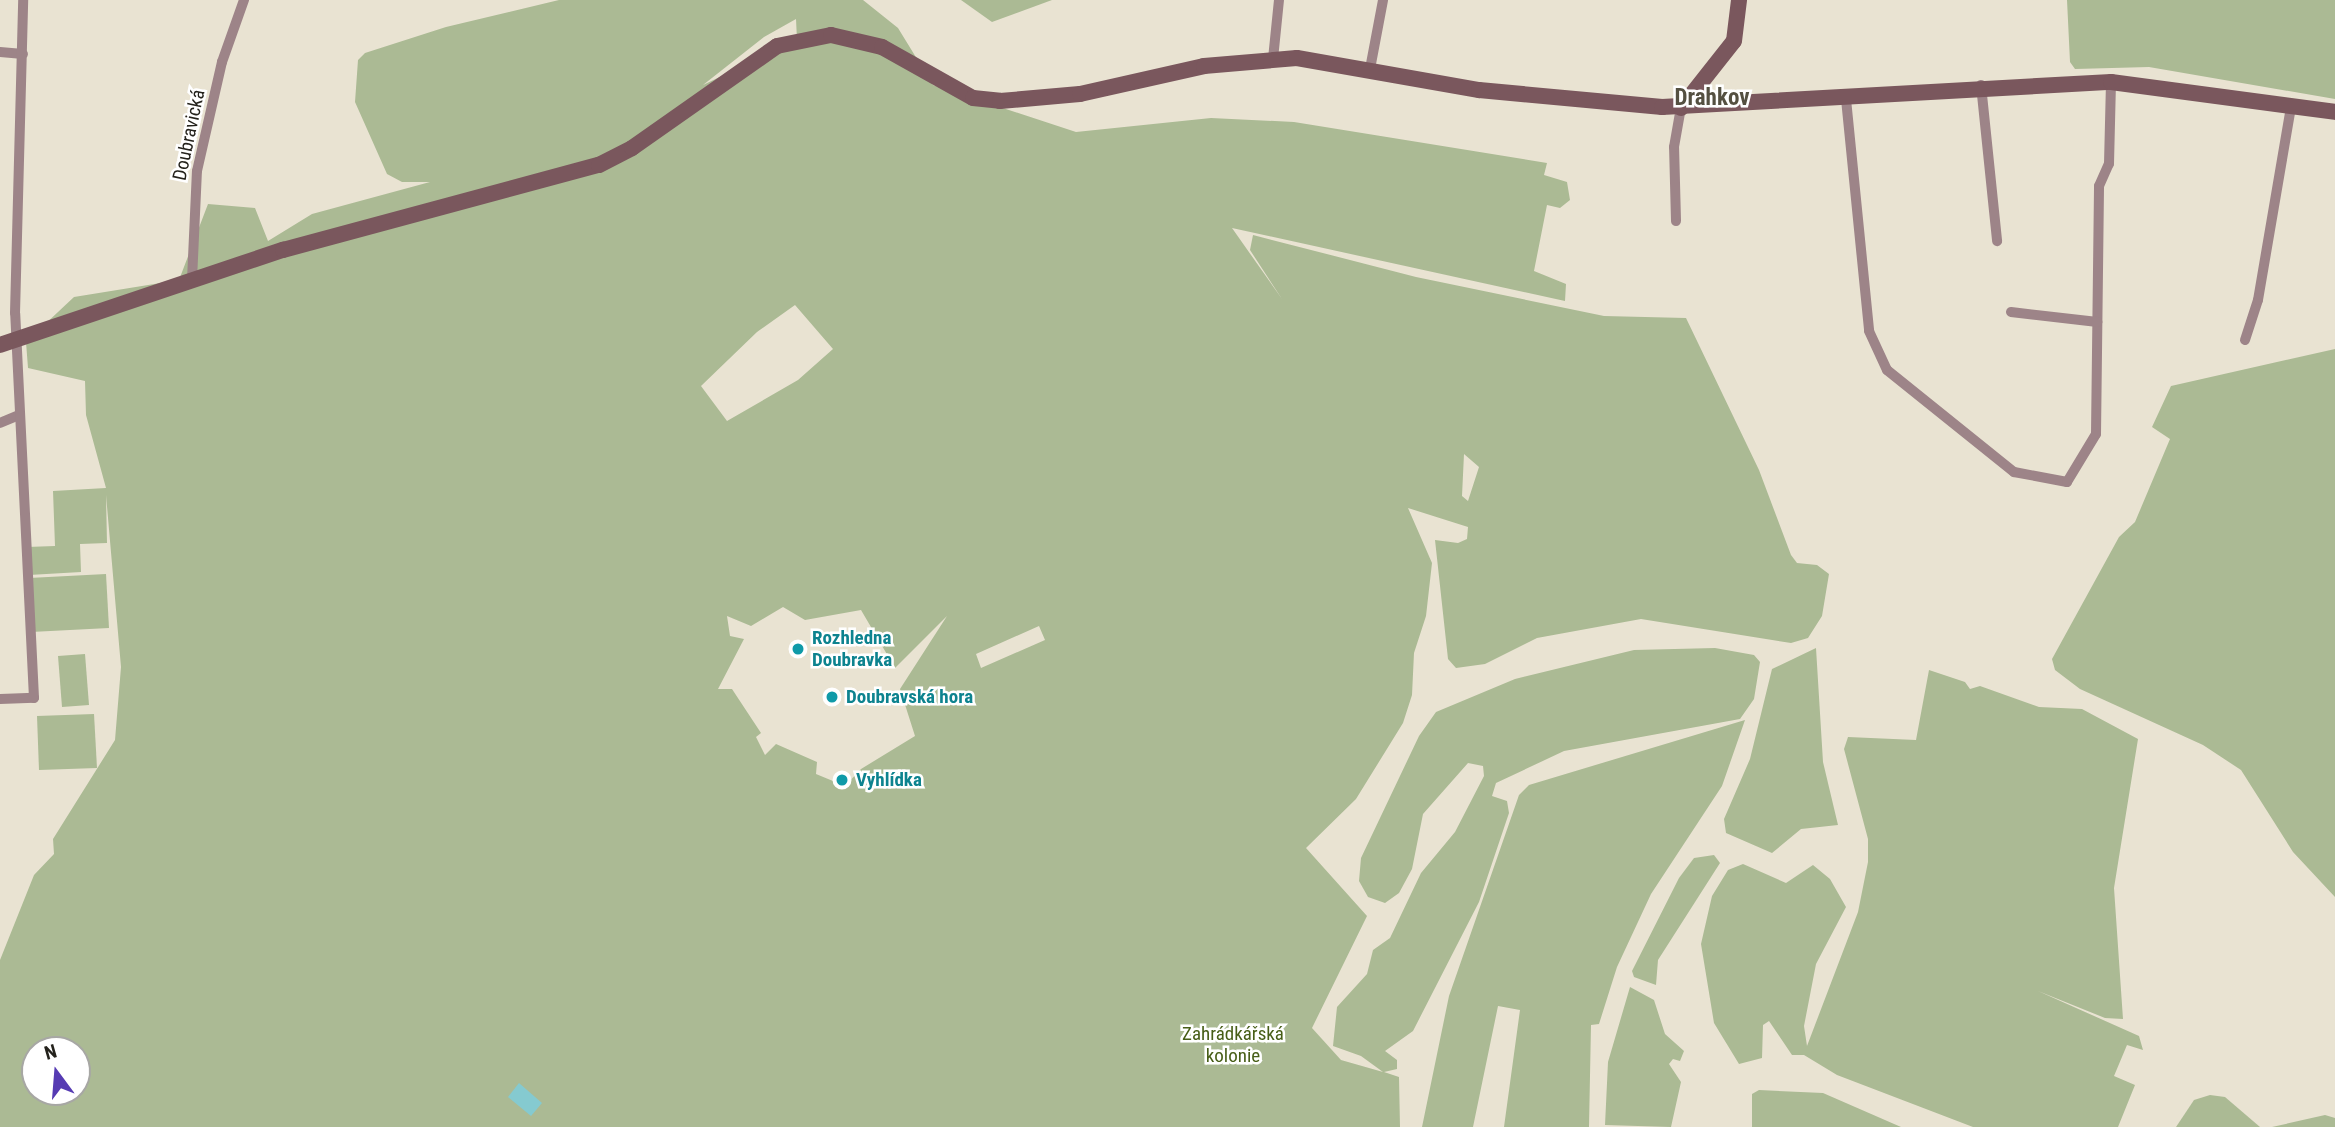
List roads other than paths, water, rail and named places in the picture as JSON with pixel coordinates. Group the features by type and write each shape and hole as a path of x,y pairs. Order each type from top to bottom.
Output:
{"street":[{"path":"0,699 34,698 17,338 23,0"},
{"name":"Doubravická","path":"192,280 197,171 244,0"},
{"path":"1273,59 1279,0"},
{"path":"1370,69 1383,0"},
{"path":"1676,221 1674,147 1681,107 1734,41 1739,0"},
{"path":"0,345 192,280 598,165 632,148 777,46 831,35 854,37 973,97 1000,101 1060,97 1204,66 1273,59 1370,69 1506,94 1681,107 1846,99 1980,85 2111,82 2335,112"},
{"path":"0,52 23,54"},
{"path":"1846,99 1870,331 1887,370 2014,472 2067,482 2096,434 2099,186 2109,164 2111,82"},
{"path":"1980,85 1997,241"},
{"path":"2245,340 2258,300 2291,106"},
{"path":"2011,312 2097,322"},
{"path":"0,423 19,415"}],"water":[{"path":"519,1083 542,1103 531,1116 508,1097"}],"place":[{"name":"Rozhledna Doubravka","path":"798,649"},
{"name":"Doubravská hora","path":"832,697"},
{"name":"Vyhlídka","path":"842,780"}],"district":[{"name":"Drahkov","path":"1712,98"}],"park label":[{"name":"Zahrádkářská kolonie","path":"1233,1045"}]}
